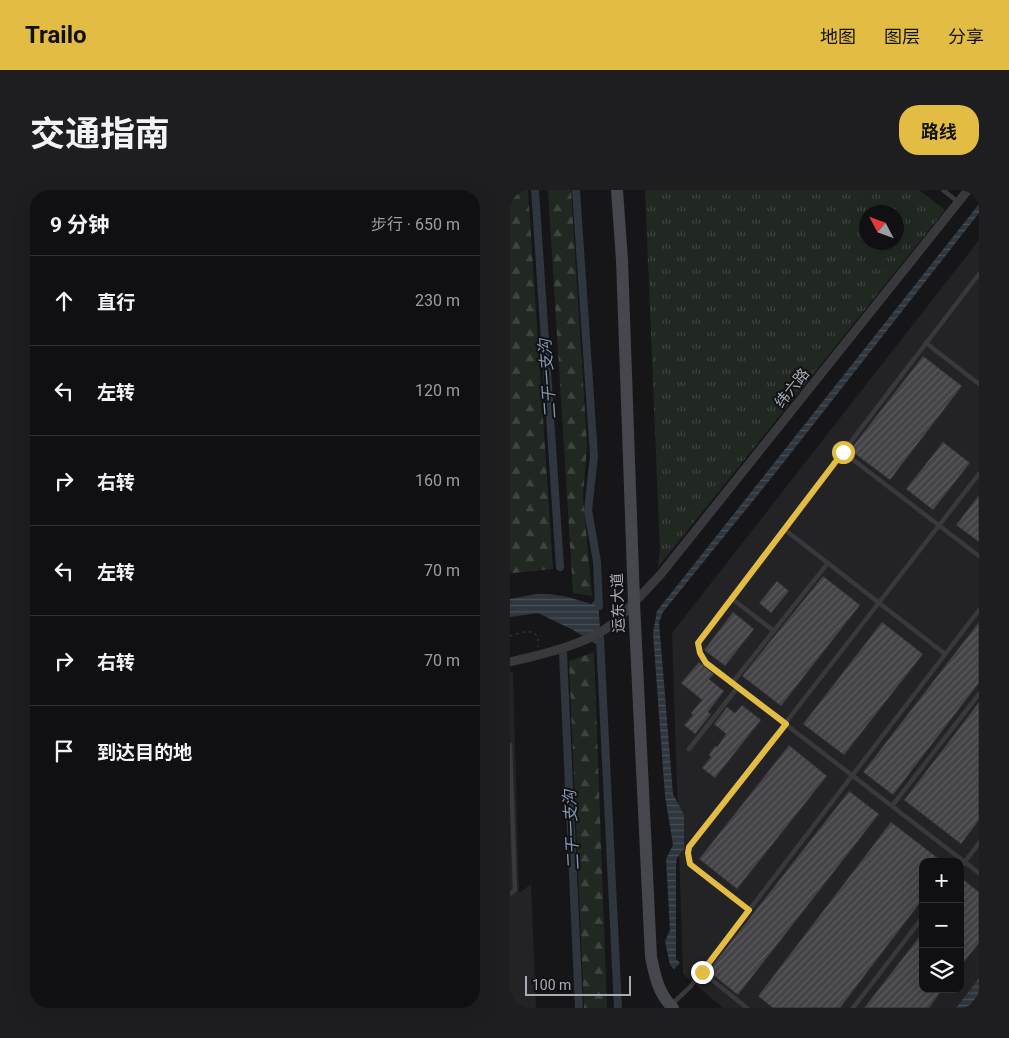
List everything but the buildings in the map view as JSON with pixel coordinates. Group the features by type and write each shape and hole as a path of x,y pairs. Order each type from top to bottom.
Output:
{"street":[{"name":"运东大道","path":"617,190 622,260 634,602 651,957 656,984 669,1007"},
{"name":"纬六路","path":"534,656 595,635 612,625 661,574 968,190"},
{"path":"510,662 534,656"}],"lane":[{"path":"943,190 958,202"},
{"path":"979,274 698,643 700,653 706,663 979,873"},
{"path":"926,343 979,384"},
{"path":"843,452 979,556"},
{"path":"749,910 690,864 689,847 979,474"},
{"path":"784,529 945,654"},
{"path":"732,683 828,563"},
{"path":"731,598 774,631"},
{"path":"669,1007 691,986 702,972 979,610"},
{"path":"689,749 738,687"},
{"path":"892,806 979,694"},
{"path":"510,745 515,890 510,894"},
{"path":"965,862 979,844"},
{"path":"510,872 514,877"},
{"path":"853,1008 919,922"},
{"path":"702,972 747,1008"}],"path":[{"path":"510,636 523,632 533,632 538,637 534,656"}],"shaded area":[{"path":"979,204 979,213 773,476 663,612 659,622 673,794 684,815 684,849 677,858 676,865 676,959 680,963 674,969 670,965 665,941 670,930 666,859 673,845 665,796 653,633 657,611"},
{"path":"979,240 979,979 956,1008 723,1008 683,974 672,633"},
{"path":"536,594 568,597 591,604 598,597 601,647 573,630 538,613 510,617 510,599"},
{"path":"510,672 513,672 519,893 531,884 536,1008 510,1008"},
{"path":"979,978 979,994 968,1008 956,1008"}],"green space":[{"path":"510,190 528,190 553,569 513,573 510,571"},
{"path":"548,190 571,190 587,445 583,496 592,596 573,593"},
{"path":"645,190 919,190 945,210 658,567 660,551"},
{"path":"594,652 606,1008 584,1008 569,661"}],"waterway":[{"name":"二干一支沟","path":"535,190 560,567"},
{"path":"576,190 594,456 588,510 597,562 599,606"},
{"path":"600,638 618,1008"},
{"name":"二干一支沟","path":"563,653 579,1008"}],"route":[{"path":"702,972 749,910 690,864 688,859 689,847 786,724 706,663 700,653 698,643 843,452"}]}
